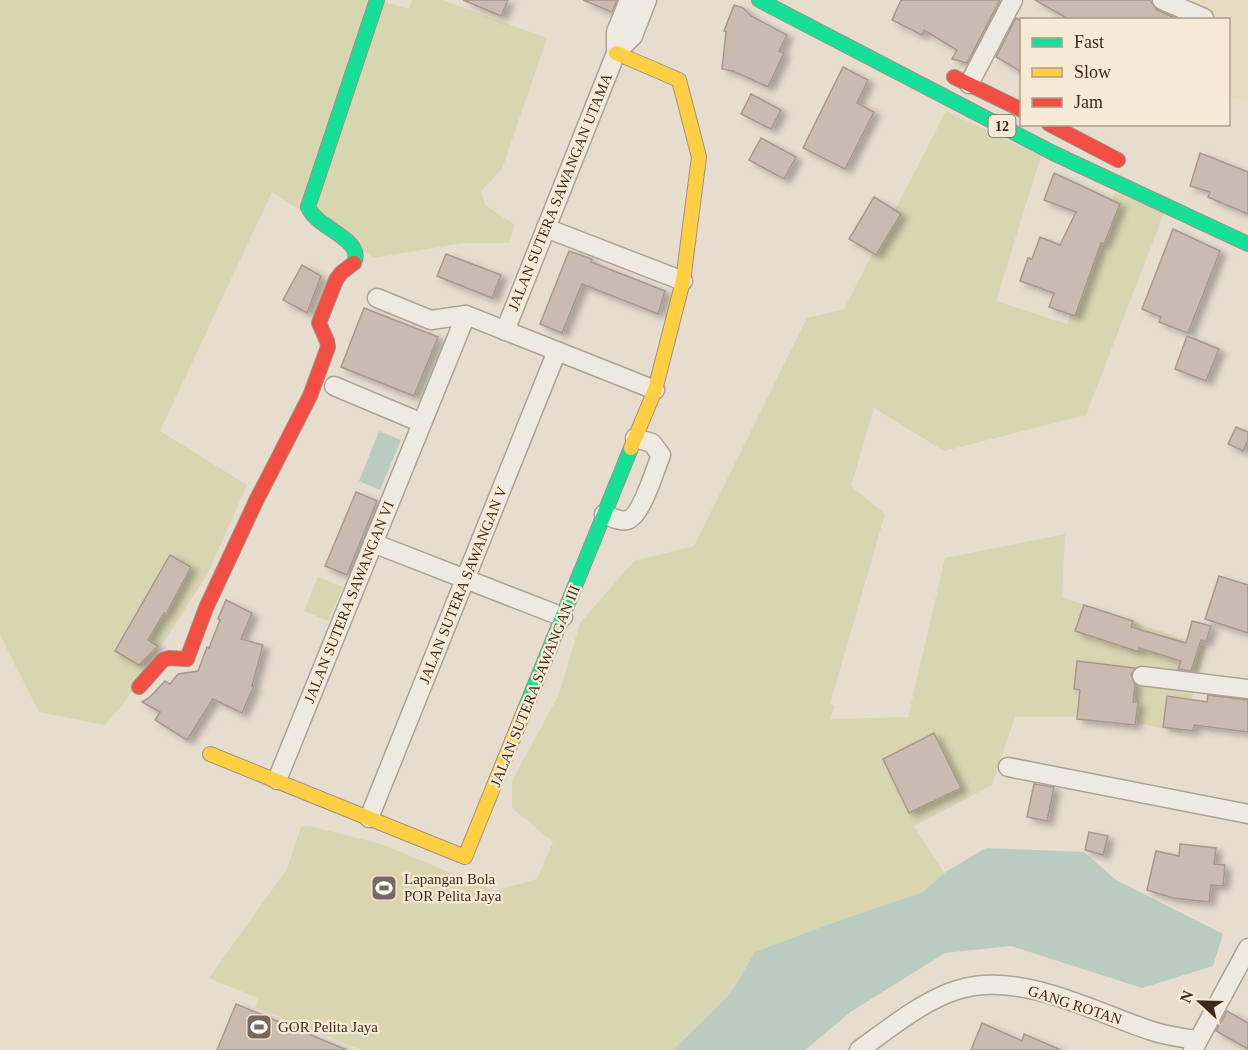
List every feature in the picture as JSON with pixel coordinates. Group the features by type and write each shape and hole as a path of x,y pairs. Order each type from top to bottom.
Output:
{"main road":[{"path":"139,687 163,660 187,658 206,608 309,396 328,347 328,341 319,323 340,274 353,265 357,256 353,246 312,217 308,207 376,0"},
{"name":"12","path":"759,0 1053,153 1248,244"},
{"name":"JALAN SUTERA SAWANGAN III","path":"369,818 465,857 655,390 683,281 699,157 679,80 616,53"},
{"name":"12","path":"940,69 1020,109"},
{"path":"1053,126 1134,168"},
{"path":"1053,153 1064,132"},
{"path":"210,754 369,818"}],"street":[{"path":"616,53 616,32 629,0"},
{"path":"616,53 633,36 647,0"},
{"path":"969,84 1013,0"},
{"path":"1162,0 1204,18"},
{"name":"JALAN SUTERA SAWANGAN UTAMA","path":"505,331 616,53"},
{"path":"546,228 683,281"},
{"path":"376,298 431,320 466,315 655,390"},
{"name":"JALAN SUTERA SAWANGAN VI","path":"277,780 466,315"},
{"name":"JALAN SUTERA SAWANGAN V","path":"369,818 557,351"},
{"path":"334,386 422,423"},
{"path":"604,514 621,521 629,520 637,514 661,455 652,443 635,438"},
{"path":"373,543 562,617"},
{"path":"1142,676 1248,689"},
{"path":"1008,767 1248,814"},
{"name":"GANG ROTAN","path":"859,1050 941,996 958,989 993,985 1037,990 1195,1045 1248,948"}],"shaded area":[{"path":"0,0 376,0 409,9 412,0 442,0 547,38 502,169 481,191 485,205 515,225 508,243 464,243 374,258 272,192 160,431 247,485 207,575 124,703 105,725 39,712 0,635"},
{"path":"1191,0 1248,0 1248,102 1230,96 1230,18 1184,18"},
{"path":"946,111 1041,156 996,301 1067,324 1115,192 1164,213 1086,415 944,451 874,408 851,486 885,514 830,704 835,706 830,719 908,717 945,558 1065,534 1062,597 1206,647 1182,733 1108,716 1015,717 992,785 914,826 944,873 923,892 755,952 730,994 673,1050 362,1050 255,1007 258,998 209,978 287,869 301,827 309,826 381,844 495,891 537,879 553,842 512,808 512,781 559,694 580,623 634,561 694,546 807,318 844,309"},
{"path":"379,431 401,440 380,490 359,481"},
{"path":"318,577 343,587 328,621 304,611"},
{"path":"986,848 1084,852 1116,880 1223,934 1213,966 1142,988 1011,946 945,953 852,1011 805,1050 673,1050 730,994 755,952 923,892 944,873"}],"building":[{"path":"463,0 508,0 501,16"},
{"path":"583,0 617,0 612,12"},
{"path":"901,0 1000,0 967,63 952,59 957,50 924,30 922,35 892,20"},
{"path":"1035,0 1150,0 1157,10 1175,18 1066,18"},
{"path":"734,5 743,8 751,16 787,35 779,51 784,53 768,87 733,71 722,69 726,32 724,31"},
{"path":"1016,18 1020,20 1020,71 996,57"},
{"path":"843,67 868,80 857,103 874,112 845,169 803,148"},
{"path":"751,94 781,110 771,129 741,114"},
{"path":"761,138 796,157 784,179 749,160"},
{"path":"1200,153 1248,172 1248,214 1208,197 1210,192 1190,186"},
{"path":"1054,173 1120,204 1104,244 1101,243 1075,316 1049,307 1054,293 1020,281 1028,258 1032,259 1040,237 1060,245 1076,212 1044,200"},
{"path":"874,197 901,214 876,255 849,239"},
{"path":"1173,229 1220,251 1188,333 1159,322 1161,317 1142,309"},
{"path":"569,251 665,291 658,314 582,284 562,333 540,324"},
{"path":"446,254 501,275 492,298 437,276"},
{"path":"302,265 321,276 307,313 283,300"},
{"path":"364,308 438,337 414,396 341,367"},
{"path":"1187,336 1219,349 1206,381 1175,369"},
{"path":"1236,427 1248,432 1248,440 1243,451 1228,444"},
{"path":"356,492 377,501 347,575 325,566"},
{"path":"170,555 191,567 166,614 164,613 148,640 158,646 139,665 115,651"},
{"path":"1219,576 1248,585 1248,633 1205,619"},
{"path":"226,600 252,613 241,639 263,645 252,686 254,686 242,713 213,699 187,740 155,720 160,712 142,702 165,681 170,684 178,674 198,671"},
{"path":"1084,605 1133,621 1131,627 1186,643 1192,621 1211,626 1206,642 1201,640 1191,671 1178,669 1181,661 1139,648 1139,652 1075,631"},
{"path":"1077,661 1135,668 1131,675 1135,685 1133,702 1138,702 1135,725 1077,719 1080,690 1074,689"},
{"path":"1208,695 1248,700 1248,732 1194,725 1193,731 1163,727 1167,696 1207,702"},
{"path":"934,733 961,788 909,813 883,759"},
{"path":"1034,784 1054,787 1047,821 1027,817"},
{"path":"1089,832 1108,836 1103,855 1085,850"},
{"path":"1180,844 1216,848 1214,864 1225,865 1223,886 1211,885 1209,902 1173,898 1147,890 1156,851 1179,856"},
{"name":"GOR Pelita Jaya","path":"236,1004 347,1050 217,1050"},
{"path":"1227,1011 1248,1023 1248,1049 1216,1031"},
{"path":"982,1023 1022,1041 1024,1034 1061,1050 971,1050"}],"traffic: fast":[{"path":"354,263 356,255 353,247 313,215 308,207 377,0"},
{"path":"759,0 1053,153 1248,244"},
{"path":"525,709 631,448"}],"traffic: slow":[{"path":"616,53 679,80 699,157 683,281 655,390 631,448"},
{"path":"210,754 465,857 525,709"}],"traffic: jam":[{"path":"954,77 1020,109"},
{"path":"1053,126 1118,160"},
{"path":"139,687 163,660 187,659 206,608 256,501 310,396 328,347 319,323 336,280 354,263"}],"place":[{"name":"Lapangan Bola POR Pelita Jaya","path":"384,888"},
{"name":"GOR Pelita Jaya","path":"259,1027"}]}
